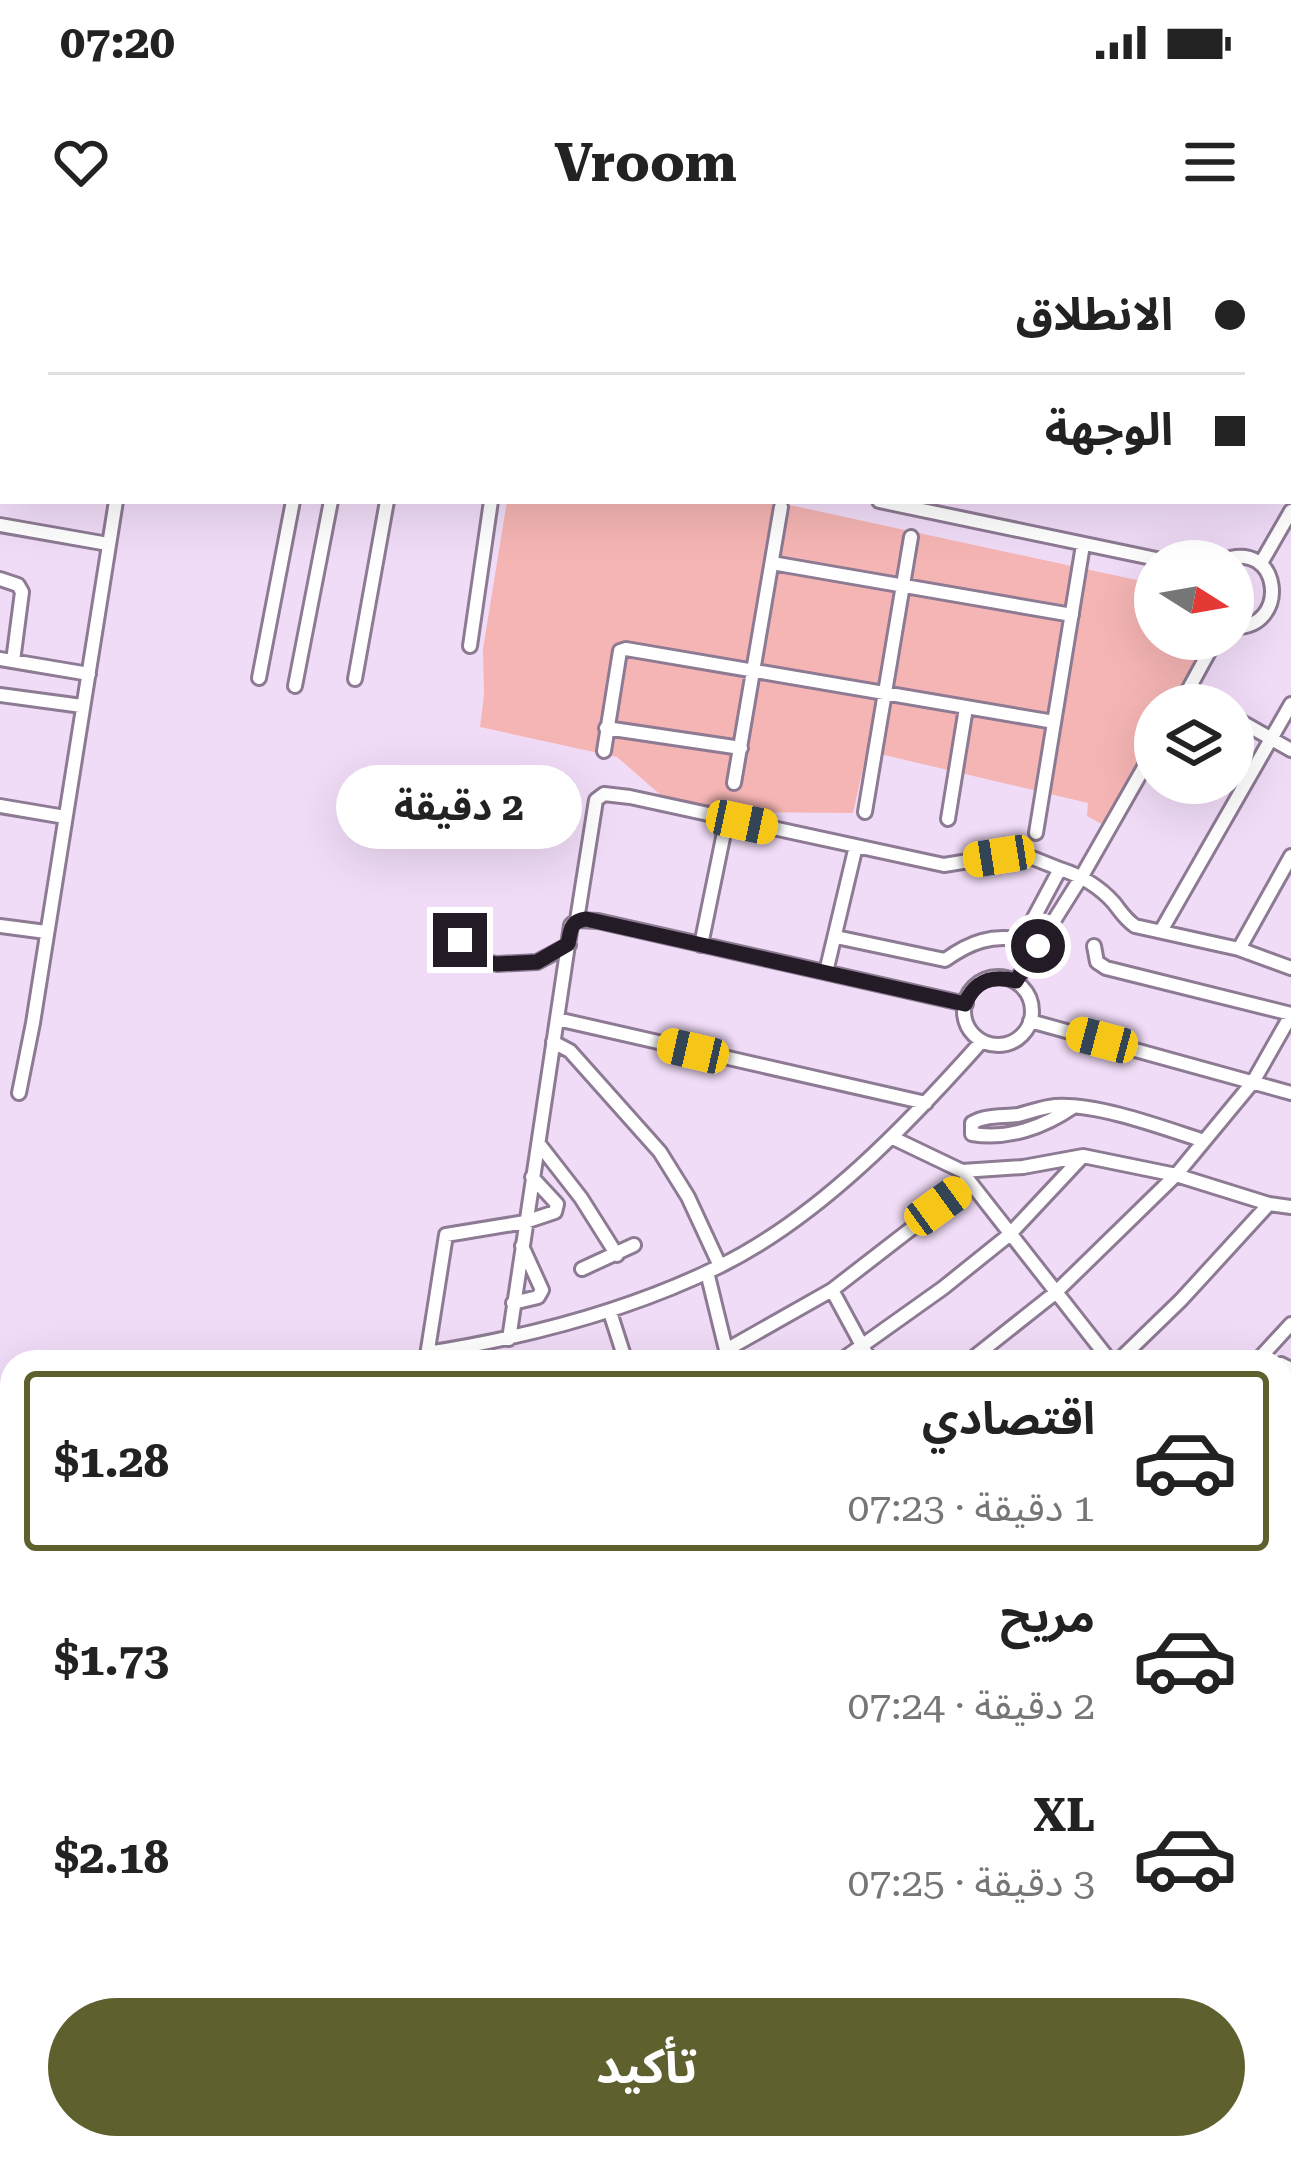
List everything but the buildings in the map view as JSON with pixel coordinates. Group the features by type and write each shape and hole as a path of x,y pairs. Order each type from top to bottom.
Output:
{"street":[{"path":"19,1093 115,504"},
{"path":"259,678 292,504"},
{"path":"295,686 330,504"},
{"path":"355,679 386,504"},
{"path":"470,646 490,504"},
{"path":"893,504 1134,555"},
{"path":"734,783 781,507"},
{"path":"1261,563 1291,511"},
{"path":"0,525 108,544"},
{"path":"865,812 910,537"},
{"path":"1036,833 1084,545"},
{"path":"1254,560 1274,584 1274,600 1254,624"},
{"path":"772,563 1072,615"},
{"path":"0,579 18,585 22,592 6,660 89,674"},
{"path":"1274,600 1291,603"},
{"path":"604,751 620,651 626,649 1054,722"},
{"path":"0,694 82,706"},
{"path":"1161,931 1291,704"},
{"path":"948,819 966,708"},
{"path":"606,728 741,748"},
{"path":"1254,728 1291,749"},
{"path":"1016,981 1134,785"},
{"path":"509,1339 568,944 577,920 599,796 630,797 944,865 1025,855 1082,876 1136,926 1240,949 1291,968"},
{"path":"0,806 65,817"},
{"path":"701,945 727,818"},
{"path":"826,972 856,845"},
{"path":"1240,949 1291,856"},
{"path":"1022,940 1060,869"},
{"path":"577,920 598,920 965,1004"},
{"path":"0,926 46,932"},
{"path":"836,937 945,960 967,944 996,936 1038,946"},
{"path":"460,940 470,955 497,964 537,962 568,944"},
{"path":"983,1350 1055,1293 1176,1175 1253,1082 1291,1015 1103,967 1094,946"},
{"path":"988,979 1016,981 1031,1002 1024,1033 1016,1040 993,1045 982,1041 968,1025 965,1004 978,984 988,979"},
{"path":"557,1019 926,1103"},
{"path":"1030,1021 1291,1093"},
{"path":"458,1350 610,1312 713,1269 803,1213 893,1138 982,1041"},
{"path":"554,1042 570,1051 660,1151 688,1198 713,1269 727,1350"},
{"path":"1073,1106 1053,1120 1011,1134 979,1136 970,1129 975,1119 1073,1106 1204,1141"},
{"path":"893,1138 966,1177 1104,1350"},
{"path":"539,1144 617,1255"},
{"path":"858,1350 1009,1234 1084,1156"},
{"path":"737,1350 832,1290 966,1177 1084,1156 1291,1207"},
{"path":"427,1350 446,1235 525,1222 557,1209 532,1177"},
{"path":"1126,1350 1269,1204"},
{"path":"513,1303 538,1297 542,1290 521,1245"},
{"path":"582,1269 634,1245"},
{"path":"832,1290 865,1350"},
{"path":"610,1312 622,1350"},
{"path":"1276,1350 1291,1324"}],"shaded area":[{"path":"507,504 785,504 1134,579 1134,660 1200,660 1186,684 1134,684 1134,776 1105,826 1087,816 1088,803 867,751 853,813 687,808 663,797 617,757 480,727 483,649"}],"route":[{"path":"460,940 481,961 537,962 568,944 577,920 598,920 965,1004 978,984 988,979 1016,981 1038,946"}]}
